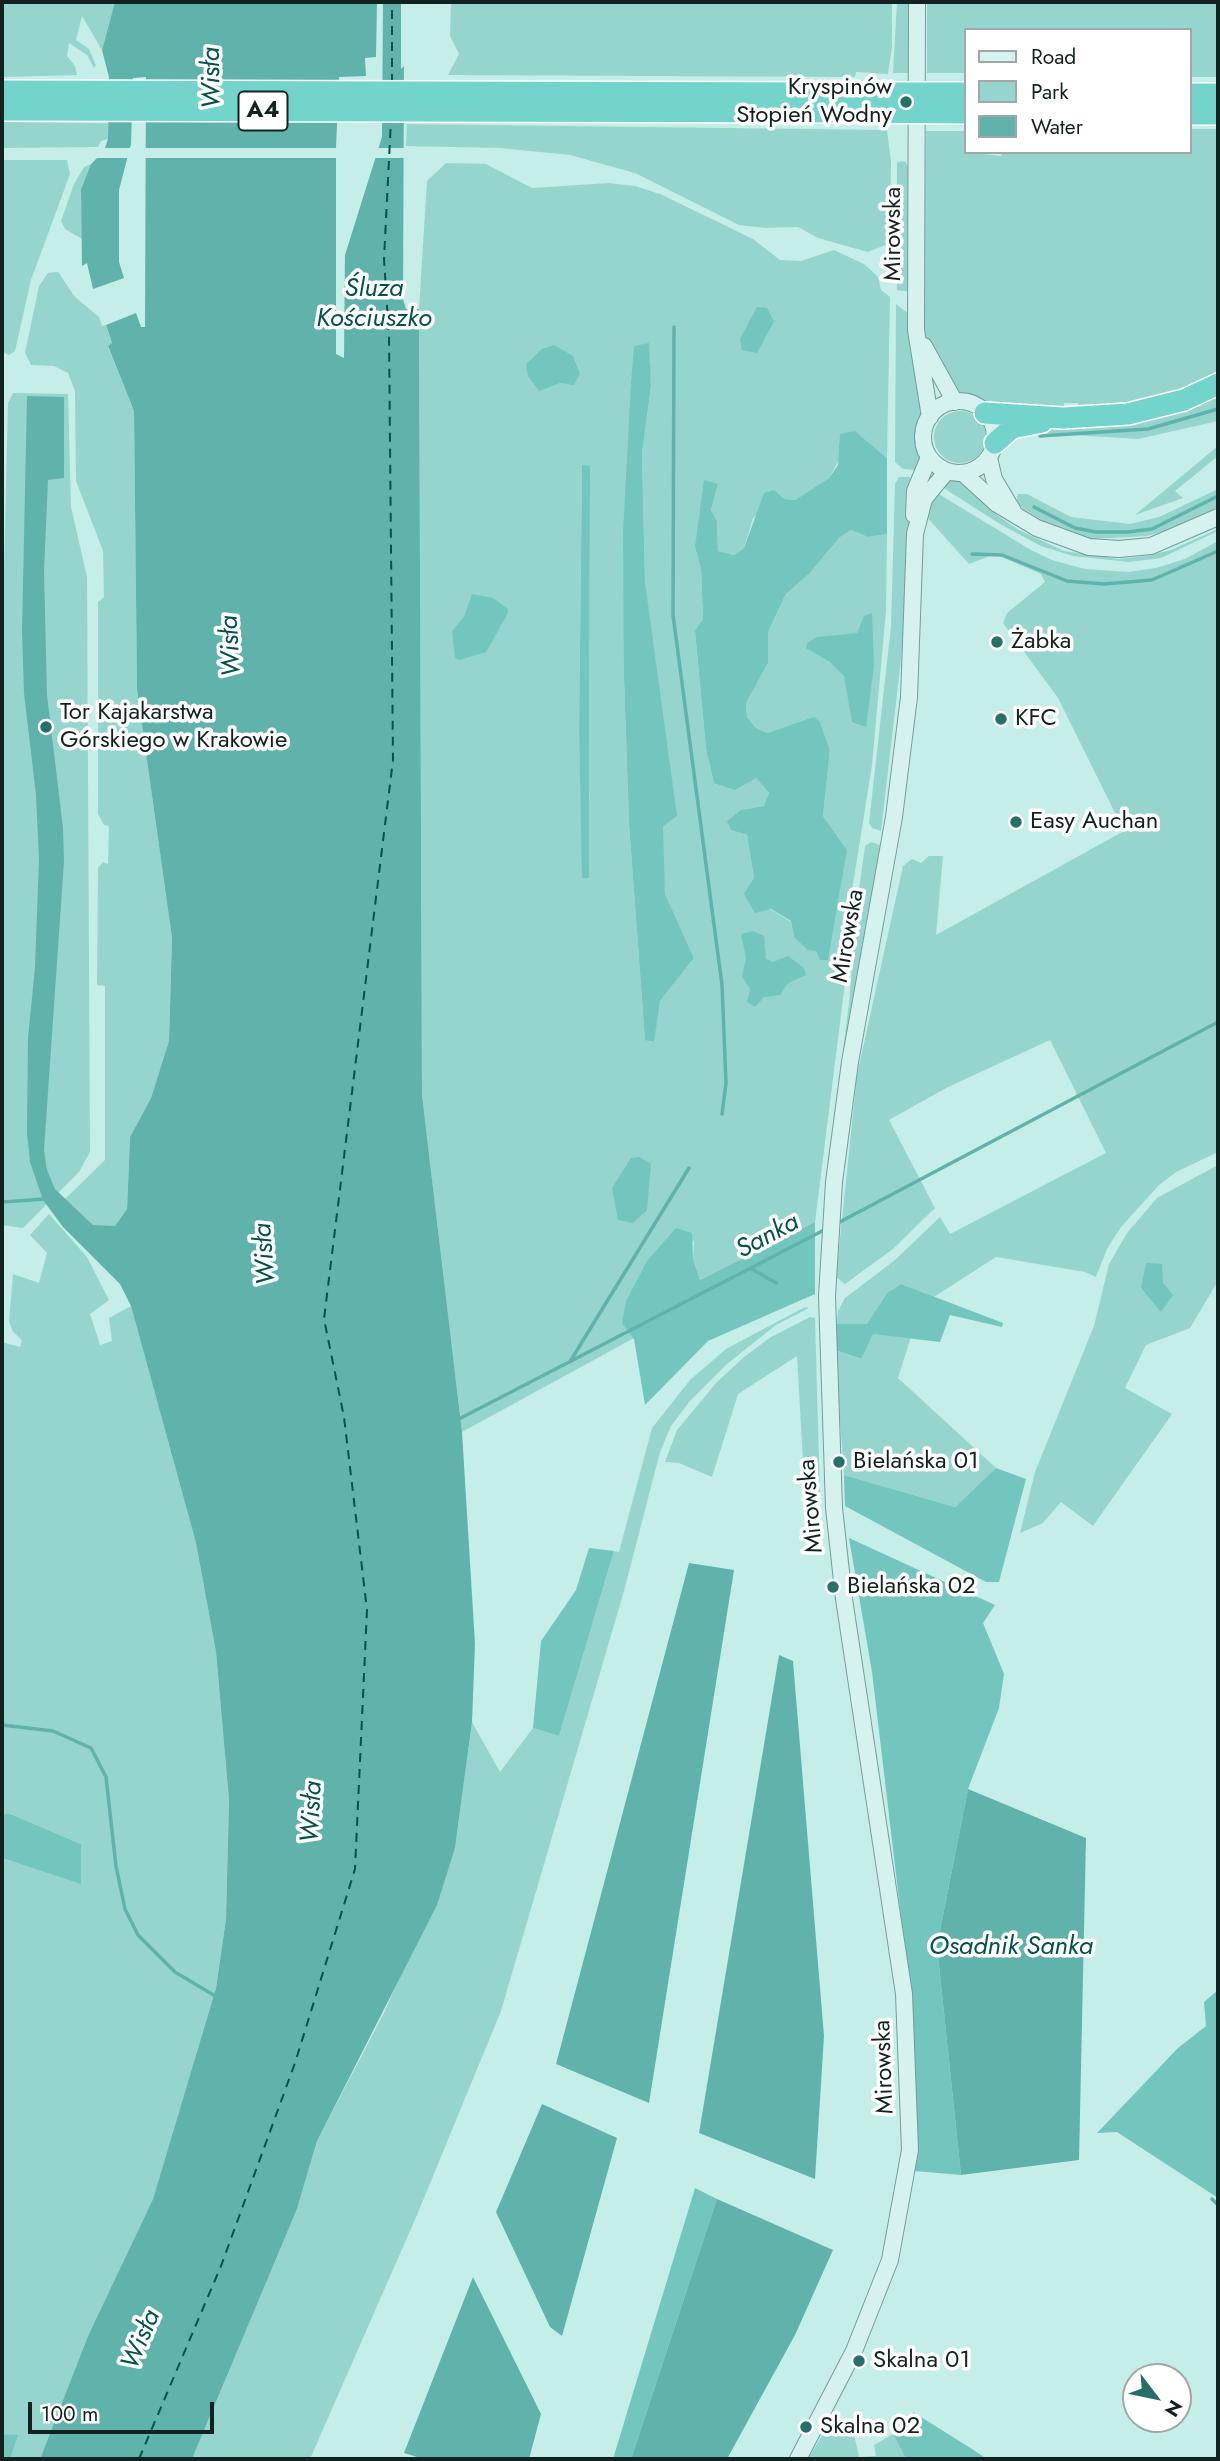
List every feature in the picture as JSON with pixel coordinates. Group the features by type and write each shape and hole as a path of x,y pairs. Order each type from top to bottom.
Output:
{"highway":[{"name":"A4","path":"2,91 63,101"},
{"name":"A4","path":"845,103 964,93"},
{"path":"1192,94 1218,94"},
{"name":"A4","path":"2,110 63,101 845,103 964,113"},
{"path":"1192,114 1218,114"},
{"path":"992,450 1012,428 1063,418 1139,412 1184,400 1218,384"},
{"path":"985,413 1063,418"}],"main road":[{"name":"Mirowska","path":"917,2 916,330 930,417"},
{"name":"Mirowska","path":"916,330 955,402"},
{"path":"1014,513 994,479 992,424 985,413 971,404 955,402 937,410 930,417 924,437 929,457 955,472 998,504 1057,538 1089,547 1119,549 1167,541 1218,517"},
{"path":"955,472 978,468 992,450"},
{"name":"Mirowska","path":"797,2459 849,2362 886,2271 895,2239 910,2150 904,1994 844,1599 834,1508 830,1454 828,1287 834,1182 850,1062 896,802 909,697 916,528 914,497 929,457"},
{"name":"Mirowska","path":"916,528 927,494 955,472"}],"green space":[{"path":"2,2 115,2 102,50 82,16 76,40 89,49 96,65 94,68 87,55 69,43 67,56 75,66 77,75 2,77"},
{"path":"451,2 892,2 892,47 888,74 856,72 855,77 448,75 459,54 450,36"},
{"path":"897,2 911,2 910,73 893,73"},
{"path":"927,2 1218,2 1218,77 1192,77 1192,28 964,28 964,73 927,73"},
{"path":"2,122 108,123 108,139 101,141 98,147 2,148"},
{"path":"407,124 887,130 891,162 890,243 868,252 818,238 798,227 739,225 635,173 570,155 500,148 406,146"},
{"path":"1192,129 1218,129 1218,374 1210,381 1172,398 1079,412 1078,403 1064,403 1063,412 992,407 974,397 958,393 926,340 923,326 926,131 964,131 964,154 1192,154"},
{"path":"2,160 67,160 70,174 31,280 15,351 9,355 2,352"},
{"path":"905,161 910,171 910,292 897,290 897,162"},
{"path":"446,163 486,164 532,188 609,183 635,186 660,194 753,239 780,260 801,261 834,250 864,264 878,277 881,290 890,297 887,458 855,431 829,478 795,500 784,499 753,518 744,548 734,555 718,551 717,521 711,510 718,484 695,547 701,569 703,619 695,632 706,749 714,783 756,778 769,793 765,806 741,810 731,830 747,835 754,878 770,909 791,922 794,937 847,850 823,816 830,750 820,722 769,733 756,728 747,717 746,703 768,663 768,632 786,594 809,574 839,538 851,530 868,537 887,534 886,611 872,765 851,897 845,983 815,1222 700,1280 693,1259 694,1240 622,1324 634,1338 462,1432 422,1095 419,309 427,181","holes":["648,343 651,386 642,454 645,582 665,894 694,958 660,1001 653,1042 645,1039 629,824 624,678","582,466 590,466 589,877 583,878 579,731"]},
{"path":"91,164 81,189 82,239 65,229 61,221 74,184 84,167"},
{"path":"58,272 75,297 99,317 102,326 106,325 112,344 108,347 134,411 137,689 172,938 169,1041 151,1098 130,1137 127,1209 115,1226 102,1227 93,1225 65,1199 105,1160 105,986 97,985 98,868 103,862 108,864 109,826 104,825 98,814 98,602 104,597 103,551 76,481 75,391 68,373 54,366 31,365 25,353 39,286 48,273"},
{"path":"896,304 909,314 925,411 918,433 921,461 915,470 903,469 895,462"},
{"path":"1218,392 1218,421 1138,439 1025,432"},
{"name":"Tor Kajakarstwa Górskiego w Krakowie","path":"13,393 68,394 71,507 87,577 90,1152 79,1172 23,1228 2,1225 3,613 8,403"},
{"path":"960,411 970,413 978,419 984,427 984,447 978,455 970,461 960,463 950,461 942,455 936,447 934,437 936,427 942,419 950,413"},
{"path":"1218,446 1218,456 1175,491 1183,498 1135,515"},
{"path":"899,477 910,477 912,482 902,651 881,831 872,828 869,823 891,626 895,484"},
{"path":"949,479 962,479 974,486 997,515 1017,529 1064,551 1119,559 1146,556 1171,550 1218,531 1161,558 1129,562 1073,556 1041,546 1000,524 939,485"},
{"path":"1218,489 1218,507 1171,530 1146,536 1092,539 1051,526 1016,504 1018,494 1027,494 1071,517 1130,524 1159,517"},
{"path":"937,493 1031,550 1052,560 1085,569 1129,572 1156,568 1185,559 1218,541 1218,1152 1176,1172 1159,1185 1121,1227 1107,1249 1096,1277 1085,1272 996,1257 934,1297 901,1284 887,1293 867,1324 837,1324 838,1311 845,1298 895,1260 940,1217 950,1234 1106,1153 1050,1040 948,1087 889,1120 935,1208 893,1249 845,1284 836,1277 857,1075 903,866 912,859 921,863 929,856 943,856 936,935 1124,831 1058,698 1003,623 1007,613 1045,582 1041,574 995,554 969,564 925,515 927,505"},
{"path":"871,842 880,845 829,1162 849,1003 858,897 865,846"},
{"path":"1218,1165 1218,1281 1190,1328 1146,1345 1125,1388 1172,1414 1093,1526 1061,1502 1043,1523 1020,1533 1035,1472 1094,1326 1109,1264 1127,1233 1157,1198"},
{"path":"49,1214 87,1257 109,1300 90,1314 100,1345 112,1341 109,1318 131,1306 196,1543 216,1652 229,1800 226,1919 216,1988 153,2199 88,2336 40,2459 10,2459 17,2436 2,2434 2,1858 81,1883 81,1844 8,1813 2,1815 2,1342 20,1347 22,1340 13,1332 9,1321 13,1274 39,1283 47,1253 30,1235"},
{"path":"805,1307 809,1308 776,1325 727,1364 690,1401 671,1426 660,1452 624,1591 501,2011 417,2215 310,2459 192,2459 297,2209 317,2141 384,2013 455,1848 472,1722 500,1772 533,1728 559,1736 614,1551 619,1552 652,1428 690,1380 726,1349"},
{"path":"810,1317 815,1318 820,1496 805,1496 797,1356 738,1394 712,1477 679,1463 665,1462 677,1430 717,1382 771,1337"},
{"path":"873,1334 911,1337 898,1378 996,1468 955,1507 844,1475 835,1350 860,1359"},
{"path":"834,2415 852,2425 859,2457 876,2456 874,2445 893,2434 906,2459 808,2459"}],"shaded area":[{"path":"757,307 767,308 774,321 757,353 742,350 740,339"},
{"path":"649,343 651,386 642,454 645,582 677,816 663,826 665,894 694,958 660,1001 654,1042 645,1040 629,824 624,678 623,533 631,383 634,346"},
{"path":"554,345 573,356 580,374 574,385 560,383 539,391 528,376 526,364 542,349"},
{"path":"855,431 887,458 887,534 868,537 851,530 839,538 809,574 786,594 768,632 768,663 746,703 747,717 756,728 768,733 814,717 820,722 830,750 823,816 847,850 828,960 820,960 816,951 808,950 794,937 791,921 771,909 755,913 744,894 754,878 747,835 731,830 727,821 741,810 764,806 769,793 756,778 735,790 714,783 706,749 695,631 703,619 701,569 695,547 704,480 718,484 711,510 717,521 718,551 734,555 744,548 764,493 774,490 784,499 795,500 829,478 838,465 840,434"},
{"path":"582,465 590,466 589,878 582,878 579,731"},
{"path":"472,594 493,598 508,609 508,613 486,652 459,660 455,658 452,631 464,617"},
{"path":"872,613 874,666 866,727 852,722 844,676 830,662 806,648 807,643 817,637 857,633 864,616"},
{"path":"753,931 764,936 766,959 773,962 788,956 804,968 806,975 788,983 780,995 764,997 755,1007 747,1002 750,989 742,976 746,958 741,934"},
{"path":"640,1157 651,1164 647,1210 633,1223 618,1220 612,1188 631,1158"},
{"path":"815,1222 815,1294 708,1341 645,1405 634,1339 622,1324 626,1301 647,1261 676,1228 692,1233 693,1259 700,1280"},
{"path":"1146,1263 1162,1264 1163,1283 1173,1295 1161,1312 1141,1288"},
{"path":"901,1284 1003,1323 1002,1327 950,1315 940,1342 873,1334 861,1359 835,1350 837,1324 867,1324 887,1293"},
{"path":"996,1468 1026,1479 999,1582 986,1582 845,1506 844,1475 955,1507"},
{"path":"849,1538 995,1605 983,1623 1004,1674 999,1708 968,1789 937,1946 961,2175 914,2171 916,2099 910,1992 872,1672"},
{"path":"589,1548 614,1551 559,1736 533,1728 541,1641 576,1590"},
{"path":"8,1813 81,1844 81,1884 2,1858 2,1815"},
{"path":"1218,1990 1218,2198 1117,2132 1097,2133 1178,2048 1206,2026 1204,2002"},
{"path":"695,2188 717,2199 631,2459 613,2459"},
{"path":"913,2412 987,2459 906,2459 893,2434 915,2429"},
{"path":"2,2434 18,2435 10,2459 2,2459"}],"water":[{"path":"115,2 377,2 376,57 365,58 366,76 339,77 336,148 336,354 344,358 345,255 382,137 383,2 401,2 401,69 404,66 403,299 406,309 419,309 422,1095 462,1432 475,1644 472,1722 455,1848 437,1905 317,2141 297,2209 192,2459 40,2459 88,2336 153,2199 216,1988 226,1919 229,1800 216,1652 196,1543 131,1306 120,1284 63,1227 43,1200 30,1162 27,1133 28,1038 35,967 39,859 36,795 24,693 22,631 27,396 64,397 64,478 48,480 44,571 47,695 63,828 64,861 44,1150 47,1170 55,1189 93,1225 115,1226 127,1209 130,1137 151,1098 169,1041 172,938 137,689 134,411 108,346 112,343 106,325 136,313 141,327 145,327 146,77 133,78 131,144 119,190 119,262 124,278 93,289 87,263 82,266 81,189 91,164 104,151 108,139 109,77 102,50"},
{"path":"689,1563 734,1570 649,2103 556,2064"},
{"path":"779,1655 793,1661 824,2036 815,2179 699,2133"},
{"name":"Osadnik Sanka","path":"968,1789 1086,1838 1079,2160 961,2175 937,1946"},
{"path":"542,2104 617,2138 562,2336 550,2327 496,2212"},
{"path":"717,2199 833,2250 795,2335 727,2459 631,2459"},
{"path":"473,2277 541,2414 529,2459 424,2459 404,2453"}],"pier":[{"path":"101,148 134,148 131,158 93,158"},
{"path":"144,148 339,148 339,158 144,158"},
{"path":"375,148 405,148 405,158 372,158"}],"waterway":[{"path":"674,327 673,615 722,985 726,1083 722,1114"},
{"path":"1040,436 1148,429 1218,409"},
{"path":"1034,507 1075,528 1096,532 1128,532 1152,529 1218,496"},
{"path":"972,554 1002,555 1067,581 1104,584 1152,580 1218,551"},
{"name":"Sanka","path":"836,1224 1218,1022"},
{"path":"571,1360 689,1168"},
{"path":"2,1202 45,1199"},
{"name":"Sanka","path":"457,1420 826,1229"},
{"path":"752,1269 776,1283"},
{"path":"2,1725 53,1731 91,1748 106,1777 116,1866 125,1909 138,1935 175,1972 217,1997"},
{"path":"1212,2199 1218,2205"}],"ferry route":[{"path":"392,2 392,83"},
{"path":"139,2459 221,2266 295,2063 355,1869 367,1610 344,1417 324,1319 393,760 389,336 384,259 391,120"}],"place":[{"name":"Kryspinów Stopień Wodny","path":"906,102"},
{"name":"Żabka","path":"997,642"},
{"name":"KFC","path":"1001,719"},
{"name":"Tor Kajakarstwa Górskiego w Krakowie","path":"46,727"},
{"name":"Easy Auchan","path":"1016,822"},
{"name":"Bielańska 01","path":"839,1462"},
{"name":"Bielańska 02","path":"833,1587"},
{"name":"Skalna 01","path":"859,2361"},
{"name":"Skalna 02","path":"806,2427"}],"water label":[{"name":"Wisła","path":"213,78"},
{"name":"Śluza Kościuszko","path":"374,305"},
{"name":"Wisła","path":"232,646"},
{"name":"Wisła","path":"266,1254"},
{"name":"Wisła","path":"313,1812"},
{"name":"Wisła","path":"142,2340"}]}
